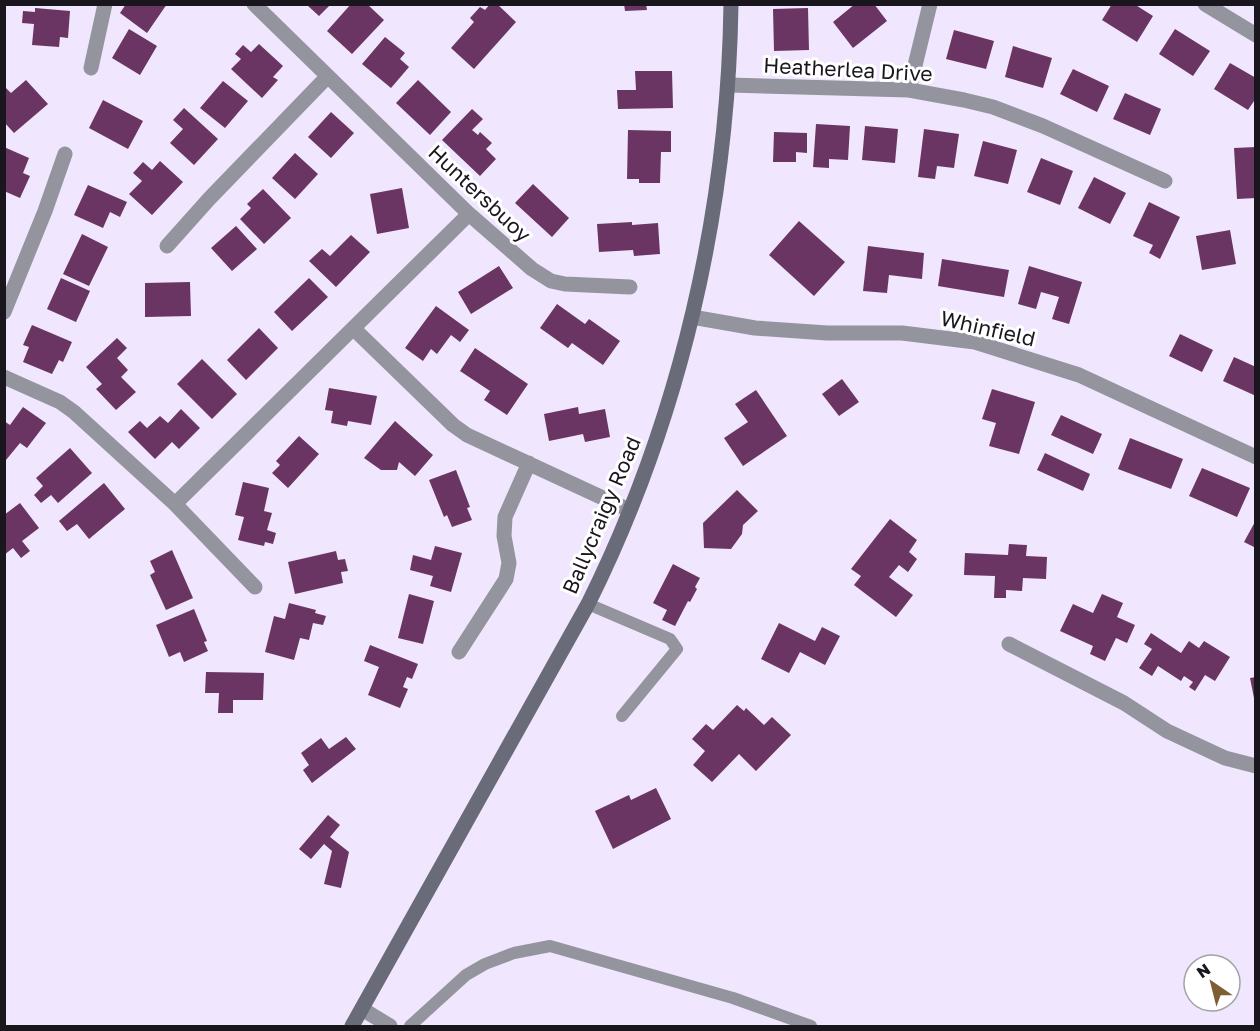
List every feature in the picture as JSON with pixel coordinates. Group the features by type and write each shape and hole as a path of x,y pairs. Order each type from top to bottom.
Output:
{"street":[{"path":"91,68 105,4"},
{"name":"Huntersbuoy","path":"254,4 470,214 532,269 551,281 565,284 630,287"},
{"name":"Ballycraigy Road","path":"352,1026 588,604 611,558 665,415 693,317 715,198 729,85 731,4"},
{"path":"909,90 930,4"},
{"path":"1205,4 1256,35"},
{"path":"167,246 209,199 327,77"},
{"name":"Heatherlea Drive","path":"729,85 909,90 945,95 993,107 1043,126 1165,181"},
{"path":"4,312 45,211 65,154"},
{"path":"175,504 470,214"},
{"name":"Whinfield","path":"693,317 755,328 826,333 902,333 975,342 1079,375 1256,457"},
{"path":"354,329 460,431 629,510"},
{"path":"4,377 60,402 74,412 175,504 255,587"},
{"path":"459,652 506,579 509,563 504,536 505,517 529,463"},
{"path":"1009,644 1124,703 1176,735 1224,758 1256,766"},
{"path":"362,1009 390,1026"}],"lane":[{"path":"588,604 670,639 677,649 622,716"},
{"path":"410,1026 466,975 485,964 514,954 550,946 733,998 811,1026"}],"building":[{"path":"126,4 167,4 147,33 120,13"},
{"path":"351,4 367,4 384,20 352,54 327,31"},
{"path":"490,4 497,4 516,22 474,69 451,48 474,22 470,18 480,7 485,10"},
{"path":"624,4 646,4 647,10 625,11"},
{"path":"855,4 874,4 887,21 853,48 833,22"},
{"path":"1112,4 1134,4 1153,16 1137,42 1102,20"},
{"path":"307,5 330,5 319,16"},
{"path":"35,8 70,11 68,38 60,37 59,47 32,45 34,24 22,23 23,11 35,12"},
{"path":"808,8 809,50 774,51 773,9"},
{"path":"129,29 157,46 140,75 112,58"},
{"path":"1175,29 1210,51 1193,76 1159,54"},
{"path":"954,30 994,41 986,69 946,59"},
{"path":"385,37 405,53 400,59 409,67 391,88 362,64"},
{"path":"259,44 283,66 273,77 278,80 262,98 231,69 241,59 235,54 243,45 251,52"},
{"path":"1013,46 1052,58 1043,88 1005,77"},
{"path":"1230,63 1256,78 1256,98 1248,110 1214,89"},
{"path":"1073,69 1109,86 1097,112 1060,94"},
{"path":"635,71 672,71 673,108 618,109 617,90 636,90"},
{"path":"26,80 48,104 14,133 4,122 4,86 11,93"},
{"path":"418,80 451,112 430,135 396,103"},
{"path":"223,81 248,101 225,128 200,108"},
{"path":"1125,93 1161,109 1150,135 1113,119"},
{"path":"103,100 143,121 128,149 89,128"},
{"path":"184,108 218,139 194,165 170,143 183,129 173,120"},
{"path":"472,109 483,119 472,130 478,135 480,132 492,143 486,149 496,159 480,176 442,140"},
{"path":"331,112 354,133 331,158 308,137"},
{"path":"816,124 850,126 848,160 829,159 829,168 813,167"},
{"path":"865,126 898,129 895,163 862,160"},
{"path":"924,129 959,134 954,168 937,166 935,179 918,177"},
{"path":"628,130 671,131 671,152 661,152 660,183 639,183 639,179 627,179"},
{"path":"774,132 807,133 807,153 796,152 796,162 773,162"},
{"path":"983,141 1017,150 1008,184 974,176"},
{"path":"4,147 29,158 23,173 30,176 20,198 4,191"},
{"path":"1256,147 1256,198 1237,199 1234,148"},
{"path":"295,153 318,174 295,199 272,178"},
{"path":"1041,158 1073,171 1060,205 1027,192"},
{"path":"160,161 183,182 152,215 129,194 142,181 133,173 143,162 152,170"},
{"path":"1094,177 1126,193 1110,224 1078,208"},
{"path":"533,184 569,218 552,237 515,203"},
{"path":"88,185 127,202 120,217 110,212 103,228 74,215"},
{"path":"402,188 409,228 377,234 370,194"},
{"path":"263,189 291,218 264,244 240,219 251,208 247,204"},
{"path":"1149,202 1180,217 1160,259 1149,253 1153,245 1133,236"},
{"path":"799,221 845,262 814,296 769,255"},
{"path":"632,222 632,225 658,223 660,254 634,256 633,250 599,252 597,224"},
{"path":"236,226 257,249 232,271 211,248"},
{"path":"1230,230 1236,264 1202,270 1196,236"},
{"path":"82,234 108,247 89,286 63,274"},
{"path":"351,235 370,252 336,287 309,261 322,249 330,256"},
{"path":"868,246 924,253 922,279 889,275 887,293 863,291"},
{"path":"942,259 1009,270 1004,297 938,286"},
{"path":"499,266 513,288 471,314 458,292"},
{"path":"1029,266 1082,282 1069,324 1052,319 1059,297 1041,292 1036,309 1018,304"},
{"path":"61,278 90,291 76,322 47,309"},
{"path":"309,278 328,297 292,331 274,312"},
{"path":"190,282 191,316 145,317 145,283"},
{"path":"557,304 585,324 589,319 620,341 603,365 572,343 568,348 540,328"},
{"path":"436,306 469,330 460,342 451,335 437,354 431,349 423,361 405,348"},
{"path":"32,325 72,342 63,362 59,360 52,374 23,362 29,347 23,345"},
{"path":"259,328 278,348 246,380 227,360"},
{"path":"1180,334 1213,350 1202,372 1169,356"},
{"path":"117,338 127,348 117,358 128,370 121,377 136,392 116,410 96,389 102,384 86,367"},
{"path":"475,348 528,384 507,415 484,400 490,391 460,371"},
{"path":"1234,357 1256,367 1256,396 1223,381"},
{"path":"202,359 237,394 212,419 177,384"},
{"path":"842,379 859,402 839,416 822,394"},
{"path":"329,388 377,396 371,425 348,421 347,426 331,423 333,411 325,410"},
{"path":"992,389 1035,402 1019,454 989,446 996,423 982,419"},
{"path":"756,390 787,436 743,466 724,438 748,422 735,404"},
{"path":"23,407 46,423 27,448 20,443 6,460 4,459 4,421 10,425"},
{"path":"578,407 579,414 605,409 610,437 585,442 583,434 549,441 544,414"},
{"path":"181,409 200,428 179,449 172,442 155,459 128,432 140,421 147,428 160,416 168,423"},
{"path":"1061,415 1102,434 1093,454 1051,435"},
{"path":"395,421 433,455 415,476 399,462 397,470 381,470 364,458"},
{"path":"299,436 319,454 288,488 272,473 280,465 276,461"},
{"path":"1130,438 1183,459 1171,489 1118,469"},
{"path":"70,448 92,473 58,503 51,495 41,503 34,495 43,486 36,478"},
{"path":"1045,453 1090,474 1083,491 1037,470"},
{"path":"1202,468 1250,488 1237,517 1189,496"},
{"path":"456,470 470,507 467,508 472,520 452,527 447,515 444,517 429,480"},
{"path":"243,482 269,488 264,511 272,513 267,530 276,533 273,544 265,542 264,546 238,540 244,517 235,515"},
{"path":"104,483 125,509 89,539 77,524 67,531 59,521"},
{"path":"737,490 758,511 743,525 742,534 731,549 704,548 703,523"},
{"path":"20,503 39,528 22,541 30,551 21,558 13,548 4,555 4,515"},
{"path":"890,519 917,540 909,552 917,559 908,572 899,565 889,577 913,595 896,617 854,585 861,576 851,569"},
{"path":"1256,520 1256,548 1244,542"},
{"path":"1009,544 1027,545 1026,556 1047,557 1046,579 1023,578 1022,591 1006,590 1006,598 994,598 995,576 964,575 965,553 1008,555"},
{"path":"435,546 462,553 451,592 430,586 433,576 410,570 413,555 431,560"},
{"path":"172,550 193,598 166,610 150,575 155,572 150,561"},
{"path":"336,551 338,560 345,559 348,571 341,572 343,583 295,594 288,562"},
{"path":"673,564 700,578 695,587 697,589 675,626 662,620 667,610 653,603"},
{"path":"409,594 434,601 423,644 398,638"},
{"path":"1102,594 1123,603 1117,617 1135,625 1127,643 1116,638 1105,661 1090,654 1093,646 1060,631 1073,604 1093,613"},
{"path":"289,603 316,610 315,613 326,616 323,625 313,623 309,640 300,638 294,660 265,652 274,616 285,619"},
{"path":"194,609 207,641 204,642 208,651 184,662 180,652 169,657 156,625"},
{"path":"779,623 815,641 822,627 840,636 825,665 800,652 789,673 761,659"},
{"path":"1151,633 1181,653 1189,641 1199,648 1204,641 1230,657 1215,681 1205,675 1195,691 1189,687 1193,682 1184,676 1181,681 1158,666 1152,676 1139,668 1152,649 1144,644"},
{"path":"370,645 418,664 412,679 407,677 403,687 408,689 400,708 368,695 379,667 364,661"},
{"path":"206,672 264,673 263,700 233,700 233,713 218,713 219,693 205,693"},
{"path":"1256,677 1256,698 1254,698 1250,678"},
{"path":"737,705 744,711 746,708 764,725 772,717 791,735 756,771 739,754 712,782 693,765 705,751 692,739 706,724 713,730"},
{"path":"346,737 356,749 312,783 303,770 309,765 301,753 321,738 329,749"},
{"path":"656,788 671,819 613,849 595,811 629,795 631,800"},
{"path":"328,815 340,825 330,837 349,852 341,888 324,884 332,851 324,844 311,859 299,849"}]}
